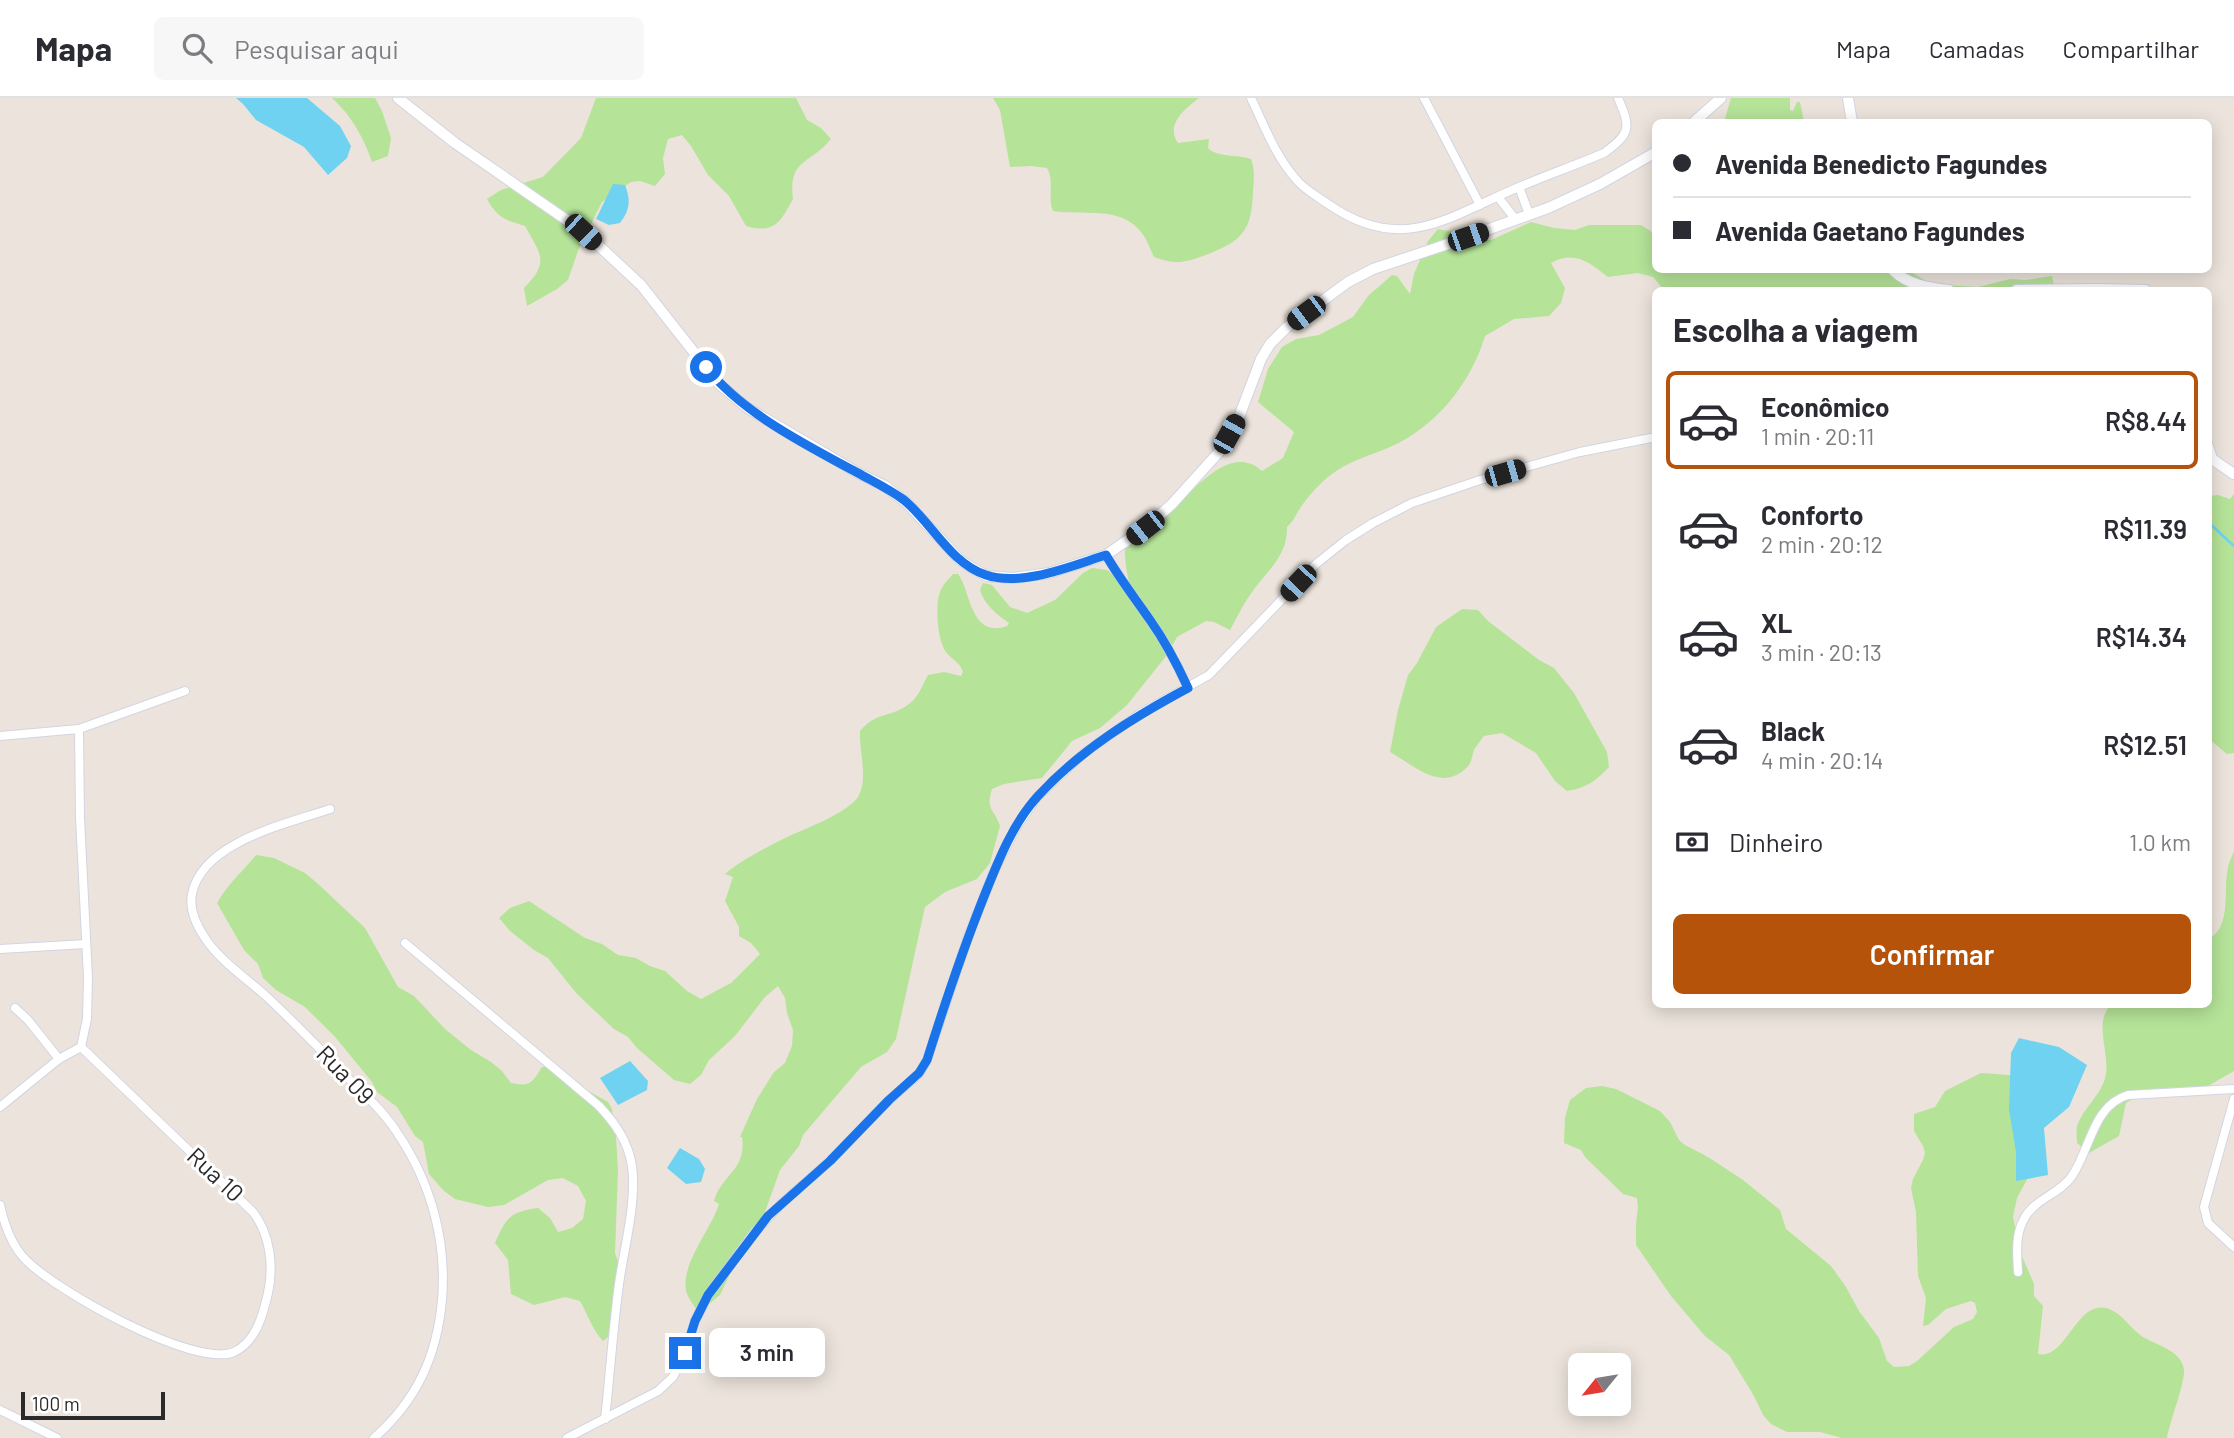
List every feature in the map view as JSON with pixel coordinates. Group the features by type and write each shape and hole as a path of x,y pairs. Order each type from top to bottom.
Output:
{"street":[{"path":"398,98 455,143 583,232 641,285 719,384 749,409 885,486 907,503 960,560 972,568 987,576 1013,578 1049,573 1106,555 1135,536 1172,504 1219,452 1239,416 1261,359 1270,344 1287,327 1348,282 1373,269 1530,215 1600,184 1652,154"},
{"path":"1251,98 1279,157 1296,180 1340,212 1373,226 1400,230 1423,227 1459,216 1519,187 1604,153 1616,144 1627,128 1628,119 1618,98"},
{"path":"1424,98 1480,205"},
{"path":"1697,119 1721,98"},
{"path":"1848,98 1852,119"},
{"path":"1519,187 1530,215"},
{"path":"1499,197 1516,220"},
{"path":"1898,273 1927,287"},
{"path":"567,1438 658,1391 673,1377 708,1295 754,1233 781,1203 830,1161 919,1073 927,1060 968,937 995,869 1016,828 1037,797 1084,753 1141,713 1209,676 1316,564 1373,523 1412,503 1480,480 1580,452 1652,438"},
{"path":"2212,461 2234,474"},
{"path":"1106,555 1123,584 1150,619 1188,688"},
{"path":"0,736 79,729 185,691"},
{"path":"0,1107 59,1059 80,1047 88,1019 79,729"},
{"name":"Rua 09","path":"330,809 250,837 225,849 202,870 192,894 191,907 201,932 219,954 269,998 386,1117 424,1181 435,1215 444,1271 440,1326 421,1382 406,1407 374,1438"},
{"path":"405,943 599,1106 622,1134 632,1168 632,1198 619,1287 605,1419"},
{"path":"0,949 86,944"},
{"path":"15,1008 29,1020 59,1059"},
{"name":"Rua 10","path":"0,1205 10,1236 24,1258 38,1271 80,1300 150,1334 188,1350 217,1356 233,1352 242,1346 261,1320 270,1281 268,1242 262,1223 80,1047"},
{"path":"2018,1272 2018,1240 2023,1220 2029,1211 2066,1184 2088,1139 2115,1100 2137,1094 2234,1089"},
{"path":"2234,1099 2204,1208 2208,1223 2234,1247"},
{"path":"0,1410 57,1438"}],"green space":[{"path":"332,98 375,98 391,138 388,156 372,162 356,127"},
{"path":"596,98 796,98 807,120 821,128 831,139 797,169 792,186 793,199 780,220 763,229 746,226 729,196 708,175 682,135 668,139 663,158 665,174 655,186 640,181 631,182 602,202 579,248 568,280 527,306 524,288 540,265 539,252 525,226 502,217 487,199 501,190 543,177 581,138"},
{"path":"993,98 1199,98 1178,118 1175,123 1175,136 1178,143 1209,139 1208,148 1212,151 1251,159 1254,171 1252,205 1243,233 1218,250 1191,260 1174,262 1154,257 1141,232 1122,218 1100,213 1053,211 1047,168 1010,167 1000,110"},
{"path":"1731,98 1790,98 1790,110 1793,111 1797,102 1800,102 1803,119 1725,119"},
{"path":"1531,222 1575,230 1589,225 1641,225 1652,232 1652,273 1913,273 1926,281 1941,285 1978,287 1661,287 1653,277 1638,273 1608,277 1588,263 1574,258 1559,259 1551,263 1565,288 1561,303 1549,316 1514,319 1485,336 1461,387 1437,415 1407,438 1346,465 1318,486 1287,527 1280,556 1247,599 1230,630 1206,621 1177,637 1167,655 1127,705 1100,728 1072,741 1042,778 1004,784 992,789 990,806 1000,826 990,863 977,879 945,892 925,907 896,1039 887,1052 861,1067 803,1135 799,1146 780,1170 761,1223 735,1264 720,1295 709,1304 696,1309 687,1294 685,1283 691,1261 719,1204 714,1201 717,1192 741,1157 743,1148 740,1137 757,1099 774,1072 785,1063 792,1046 793,1030 785,998 778,986 765,997 735,1036 709,1060 701,1075 690,1084 674,1080 577,994 548,958 510,931 499,918 510,908 529,901 585,938 602,944 618,955 636,958 665,971 687,991 701,999 731,983 760,954 751,943 739,936 739,927 725,901 733,877 725,874 754,854 846,808 862,788 860,731 872,720 896,711 912,701 928,675 944,672 961,676 962,669 943,647 938,622 940,592 953,574 958,574 979,620 986,626 995,628 1007,626 1009,623 985,600 980,590 983,583 992,585 1010,607 1027,613 1055,600 1083,573 1092,568 1107,570 1130,587 1125,553 1128,533 1159,522 1207,477 1221,468 1235,463 1248,463 1262,471 1283,458 1294,432 1258,402 1268,369 1282,347 1296,339 1319,335 1353,317 1368,296 1392,275 1397,276 1410,294 1414,274 1428,241 1438,229 1459,233 1467,231 1475,239 1491,240"},
{"path":"2052,276 2054,287 1978,287 2010,279 2026,280"},
{"path":"2234,494 2234,753 2227,754 2212,742 2212,496 2230,499"},
{"path":"1462,609 1478,610 1488,621 1539,660 1554,668 1574,693 1607,752 1609,767 1595,780 1567,791 1555,781 1536,753 1502,733 1484,736 1474,750 1469,765 1459,774 1449,777 1429,775 1390,752 1408,675 1436,627"},
{"path":"2234,851 2234,1071 2191,1092 2141,1094 2126,1103 2119,1136 2089,1153 2077,1143 2077,1128 2106,1074 2103,1021 2109,1008 2212,1008 2212,936 2221,926 2224,917 2228,867"},
{"path":"256,855 274,858 305,873 317,883 365,928 398,987 414,996 445,1029 502,1071 511,1083 530,1082 542,1067 546,1067 608,1102 612,1109 616,1138 618,1170 615,1253 620,1267 614,1332 603,1341 580,1301 565,1297 534,1305 511,1294 508,1260 495,1243 510,1218 538,1208 550,1218 558,1232 572,1228 583,1219 586,1201 578,1186 563,1178 548,1180 504,1205 488,1207 455,1199 443,1190 429,1174 423,1142 415,1136 397,1107 377,1092 336,1038 305,1007 276,990 263,978 258,964 244,950 217,903"},
{"path":"1981,1073 2009,1075 2021,1079 2036,1163 2017,1198 2013,1217 2021,1254 2034,1284 2034,1296 2043,1306 2038,1354 2048,1353 2057,1347 2082,1317 2092,1310 2102,1307 2115,1312 2139,1334 2166,1348 2183,1364 2182,1384 2167,1438 1842,1438 1820,1432 1787,1432 1771,1424 1763,1415 1729,1355 1705,1336 1671,1296 1636,1245 1637,1198 1623,1194 1581,1150 1564,1143 1565,1118 1570,1100 1586,1088 1602,1086 1616,1089 1660,1111 1685,1145 1743,1180 1780,1210 1786,1229 1831,1266 1846,1287 1859,1311 1879,1338 1887,1361 1894,1367 1909,1366 1954,1327 1973,1319 1977,1312 1975,1303 1971,1301 1946,1309 1928,1325 1923,1326 1926,1298 1918,1276 1916,1212 1911,1188 1925,1153 1914,1131 1914,1114 1935,1107 1945,1091"}],"water":[{"path":"236,98 307,98 340,126 351,146 347,158 328,175 304,147 256,120"},
{"path":"613,184 625,185 628,205 620,223 609,225 596,219"},
{"path":"2019,1038 2059,1047 2087,1065 2069,1107 2044,1128 2048,1175 2016,1181 2016,1152 2009,1109 2011,1053"},
{"path":"630,1061 648,1081 647,1090 618,1105 600,1078"},
{"path":"680,1148 699,1159 705,1169 701,1182 686,1184 667,1168"}],"waterway":[{"path":"2212,526 2234,546"}],"route":[{"path":"685,1353 695,1321 708,1295 768,1216 830,1161 919,1073 927,1060 968,937 995,869 1016,828 1037,797 1084,753 1141,713 1188,688 1173,656 1106,555 1049,573 1013,578 987,576 960,560 907,503 885,486 749,409 719,384 706,367"}]}
